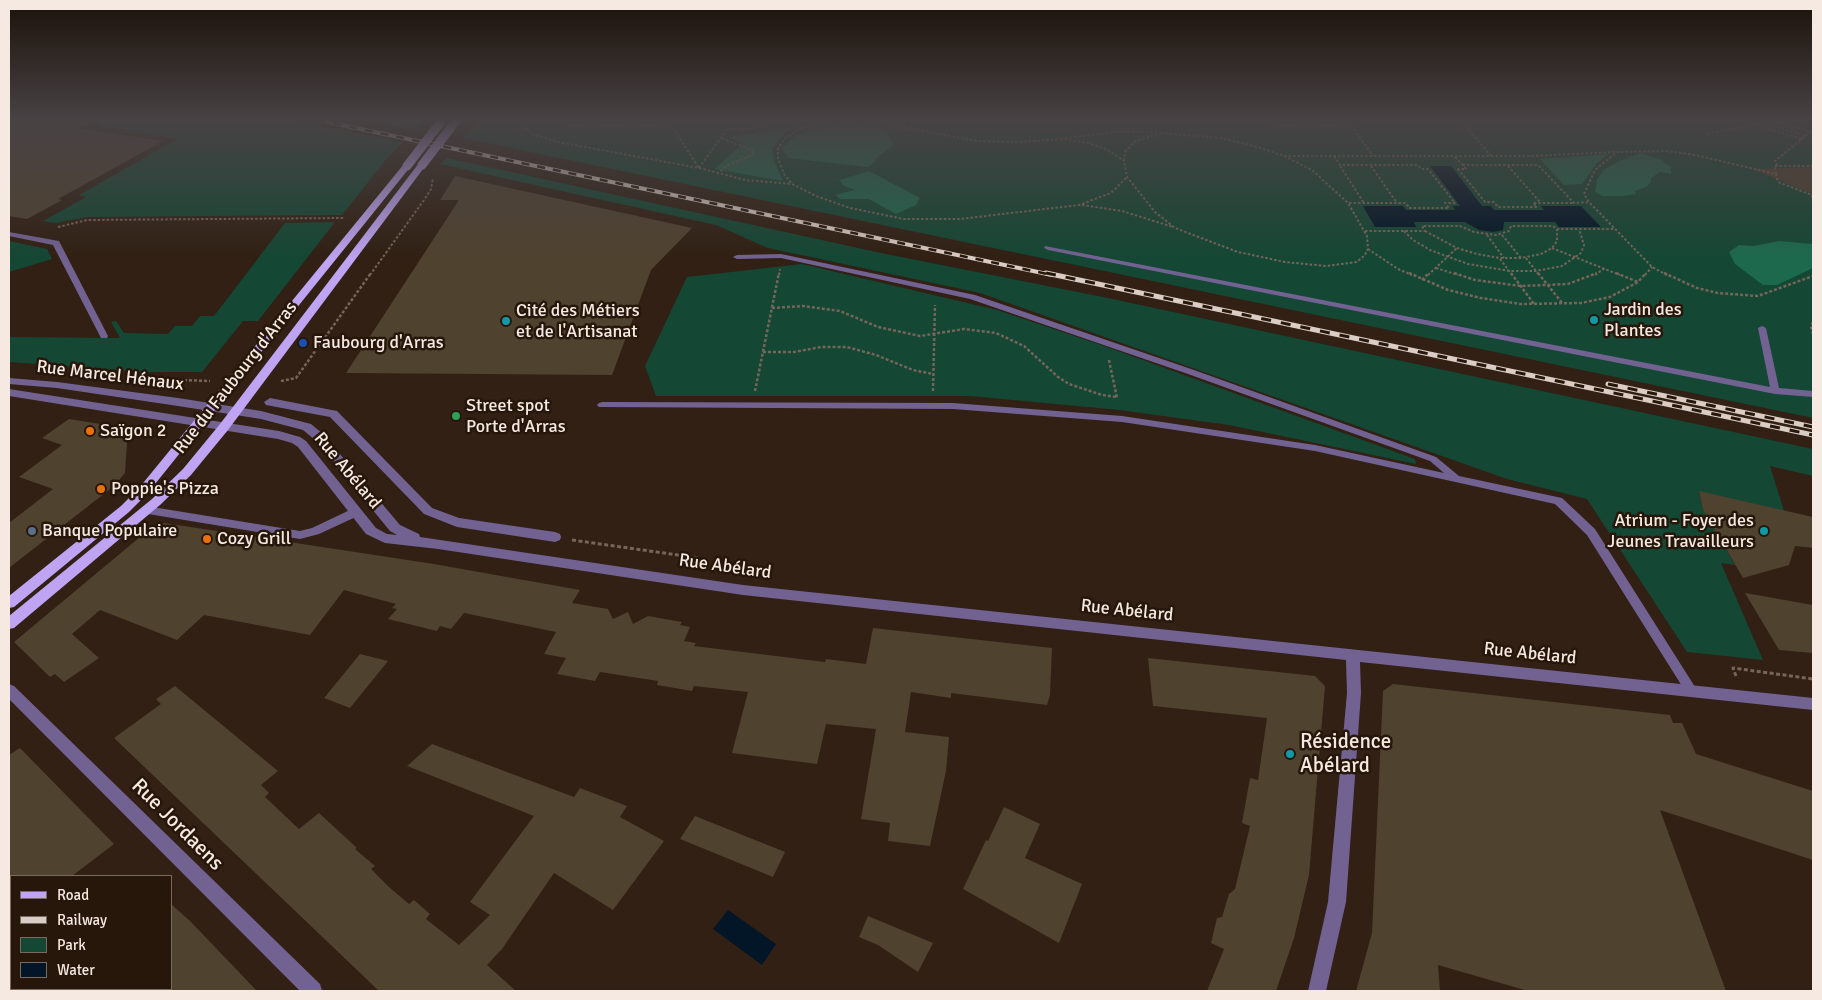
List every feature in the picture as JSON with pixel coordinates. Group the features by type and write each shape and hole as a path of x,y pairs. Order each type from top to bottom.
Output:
{"main road":[{"name":"Rue du Faubourg d'Arras","path":"9,603 133,501 157,475 406,167"},
{"name":"Rue du Faubourg d'Arras","path":"9,624 146,510 187,472 224,427 420,167"}],"street":[{"name":"Rue Marcel Hénaux","path":"9,382 57,385 236,410"},
{"name":"Rue Marcel Hénaux","path":"9,392 224,427"},
{"path":"270,402 314,412 333,414 428,511 457,522 555,537"},
{"name":"Rue Abélard","path":"236,410 285,419 307,427 319,437 395,528 412,537 438,544"},
{"name":"Rue Abélard","path":"224,427 279,435 296,440 302,444 371,531 385,538 438,544 714,586 1813,704"},
{"path":"1317,991 1337,902 1354,693 1353,654"},
{"name":"Rue Jordaens","path":"9,690 313,991"}],"lane":[{"path":"9,234 56,243 104,336"},
{"path":"1048,248 1775,391 1813,394"},
{"path":"737,257 781,256 972,297 1106,342 1434,459 1457,478"},
{"path":"1762,328 1775,391"},
{"path":"602,405 934,406 1001,409 1122,419 1306,447 1558,501 1591,532 1691,690"},
{"path":"146,510 300,535 315,531 356,512"}],"path":[{"path":"692,167 762,183 792,184 816,196 850,208 904,219 960,219 1079,205 1111,193 1128,177"},
{"path":"717,174 725,167"},
{"path":"781,167 784,174 792,184"},
{"path":"1125,167 1128,177 1155,212 1175,228"},
{"path":"1079,205 1122,211 1175,228 1238,252 1285,262 1326,266 1357,262 1365,255 1368,249 1368,236 1348,203 1330,185 1305,167"},
{"path":"1341,167 1364,203"},
{"path":"1372,167 1397,203"},
{"path":"1348,203 1406,203 1409,208 1449,208 1445,203 1455,203 1428,169 1421,169 1419,167"},
{"path":"1464,167 1466,169 1457,169 1485,202 1494,202 1498,208 1537,208 1533,203 1589,202"},
{"path":"1508,167 1540,203"},
{"path":"1539,167 1574,203"},
{"path":"1599,167 1590,177 1584,194 1589,202 1652,267 1675,280 1718,293 1758,296 1813,276"},
{"path":"1748,167 1776,174"},
{"path":"1775,167 1778,182 1812,195 1813,202"},
{"path":"281,382 296,378 431,189 434,175"},
{"path":"52,229 87,220 335,218"},
{"path":"1425,231 1422,226 1460,226 1486,234 1502,234 1509,231 1511,226 1553,226 1557,229 1615,229"},
{"path":"1364,231 1425,231 1457,248 1500,258 1526,258 1552,248 1557,241 1557,229"},
{"path":"1403,231 1413,240 1447,258 1488,269 1536,271 1562,266 1581,253 1584,245 1579,229"},
{"path":"1486,234 1505,258"},
{"path":"1502,234 1521,258"},
{"path":"1422,280 1457,248"},
{"path":"1552,248 1638,282"},
{"path":"1368,249 1398,269 1448,290 1481,298 1534,304 1581,303 1610,297 1638,282 1652,267"},
{"path":"752,405 781,256"},
{"path":"1500,258 1534,304"},
{"path":"1526,258 1563,304"},
{"path":"1436,268 1475,280 1521,286 1548,286 1584,280 1605,268"},
{"path":"934,406 935,289"},
{"path":"772,308 803,306 840,310 864,322 897,332 920,336 964,329 1004,336 1024,346 1058,377 1069,384 1102,395 1117,397"},
{"path":"1813,322 1811,326 1813,334"},
{"path":"1106,342 1122,419"},
{"path":"763,352 794,352 821,347 847,347 876,355 913,370 933,374"},
{"path":"198,381 214,381"},
{"path":"555,537 699,558 714,586"},
{"path":"1743,696 1734,668 1813,679"}],"green space":[{"path":"129,167 380,167 342,215 87,217 55,223 43,221 86,197 79,195"},
{"path":"452,167 487,167 881,253 1103,297 1813,449 1813,476 1770,466 1784,511 1699,492 1703,510 1735,565 1721,563 1763,660 1687,652 1587,499 1507,479 980,293 768,248 716,225"},
{"name":"Jardin des Plantes","path":"601,167 1813,167 1813,418"},
{"path":"718,167 777,167 783,181 715,169"},
{"path":"1547,167 1594,167 1582,184 1564,185"},
{"path":"1609,167 1671,167 1671,174 1660,172 1651,178 1651,182 1646,187 1635,191 1636,194 1603,196 1595,192 1597,180 1603,170"},
{"path":"869,171 920,198 916,205 896,214 869,199 840,199 835,195 855,190 844,186 839,180"},
{"path":"335,222 258,321 243,321 202,372 144,372 9,362 9,337 120,338 111,322 116,321 124,333 168,334 175,326 192,326 200,316 214,316 285,223"},
{"path":"9,241 47,249 52,259 9,272"},
{"path":"1779,241 1813,244 1813,268 1777,285 1763,285 1735,264 1729,252 1739,245 1754,246"},
{"path":"802,264 997,310 1107,347 1415,459 1416,464 1229,425 1119,410 970,396 656,396 645,366 687,277"}],"water":[{"path":"1430,167 1452,167 1482,206 1491,206 1494,210 1544,210 1541,206 1581,206 1601,227 1559,227 1555,222 1504,222 1503,230 1493,232 1479,230 1465,222 1414,222 1416,227 1375,227 1363,206 1403,206 1406,210 1455,210 1453,206 1460,206"},
{"path":"728,910 776,944 762,965 713,929"}],"building":[{"path":"9,167 117,167 58,199 62,200 27,219 9,216"},
{"path":"1813,167 1813,194 1752,169"},
{"name":"Cité des Métiers et de l'Artisanat","path":"455,176 692,228 651,270 612,375 346,373 459,200 440,200"},
{"path":"69,419 125,428 127,443 125,473 114,486 9,568 9,523 53,489 19,477 62,445 42,438"},
{"name":"Atrium - Foyer des Jeunes Travailleurs","path":"1699,491 1813,517 1813,548 1795,546 1789,565 1743,578 1703,510"},
{"path":"164,523 434,564 580,590 572,603 608,609 613,619 628,612 633,624 648,616 682,622 680,625 690,627 684,641 696,643 694,646 825,662 826,659 866,664 873,628 1052,648 1050,695 1047,705 951,693 951,698 911,692 905,732 949,737 946,771 930,846 888,841 890,823 861,819 876,729 826,724 817,764 732,753 748,692 694,686 692,691 657,685 658,681 600,672 595,681 557,674 566,658 544,654 556,632 464,613 451,629 440,626 437,631 388,619 397,609 392,608 396,604 344,590 310,635 204,615 177,640 100,610 72,634 99,658 64,682 55,674 50,677 14,642 152,527"},
{"name":"Atrium - Foyer des Jeunes Travailleurs","path":"1745,593 1813,605 1813,653 1779,650"},
{"path":"360,654 388,661 350,708 324,698"},
{"path":"1148,658 1315,676 1325,686 1309,875 1294,938 1276,991 1207,991 1224,949 1211,943 1217,918 1222,917 1229,894 1235,889 1250,826 1242,823 1250,778 1258,780 1267,718 1153,706"},
{"path":"1393,684 1670,715 1673,723 1682,723 1696,754 1813,791 1813,860 1660,810 1726,991 1528,991 1438,965 1440,991 1356,991 1372,933 1383,691"},
{"path":"175,686 278,771 261,785 269,793 265,797 299,829 319,813 375,866 371,869 389,887 409,904 414,900 430,914 426,919 459,945 490,915 470,902 534,816 407,766 432,744 574,797 580,788 627,806 620,817 664,841 613,910 554,873 502,949 487,965 516,991 379,991 114,738 161,704 156,699"},
{"path":"20,748 114,844 73,875 9,876 9,755"},
{"path":"1004,807 1040,824 1025,858 1082,884 1059,943 963,889"},
{"path":"695,816 785,852 773,877 680,839"},
{"path":"172,905 257,991 172,990"},
{"path":"868,916 933,943 918,972 878,945 859,937"}],"railway":[{"path":"539,167 1052,275"},
{"path":"1046,273 1813,435"},
{"path":"1608,384 1813,427"}],"place":[{"name":"Jardin des Plantes","path":"1594,320"},
{"name":"Cité des Métiers et de l'Artisanat","path":"506,321"},
{"name":"Faubourg d'Arras","path":"303,343"},
{"name":"Street spot Porte d'Arras","path":"456,416"},
{"name":"Saïgon 2","path":"90,431"},
{"name":"Poppie's Pizza","path":"101,489"},
{"name":"Banque Populaire","path":"32,531"},
{"name":"Atrium - Foyer des Jeunes Travailleurs","path":"1764,531"},
{"name":"Cozy Grill","path":"207,539"},
{"name":"Résidence Abélard","path":"1290,754"}]}
